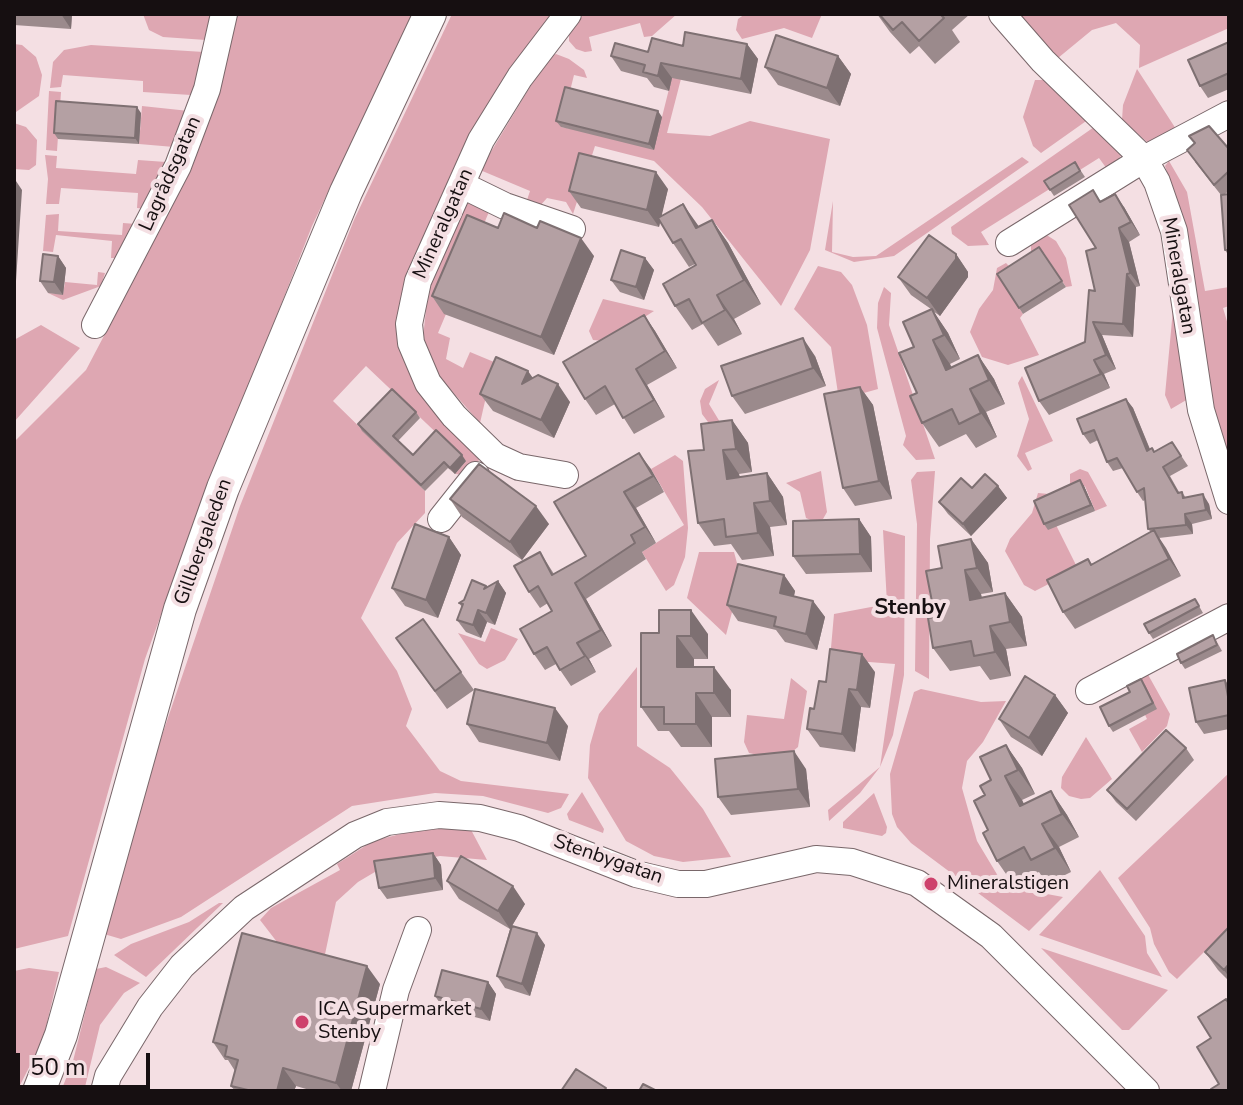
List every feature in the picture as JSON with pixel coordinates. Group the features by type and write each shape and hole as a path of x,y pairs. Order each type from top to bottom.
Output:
{"main road":[{"name":"Gillbergaleden","path":"39,1091 61,1035 180,609 223,488 346,192 430,14"}],"street":[{"name":"Lagrådsgatan","path":"95,325 178,166 207,89 224,14"},
{"name":"Mineralgatan","path":"565,475 519,467 495,456 440,401 411,343 409,324 418,281 481,140 520,77 568,14"},
{"name":"Mineralgatan","path":"1002,14 1043,61 1144,159 1161,193 1174,231 1201,410 1229,501"},
{"path":"1009,243 1144,159 1229,114"},
{"path":"462,185 505,206 572,229"},
{"path":"441,519 465,486 495,456"},
{"path":"1089,691 1229,617"},
{"name":"Stenbygatan","path":"104,1091 108,1076 150,1007 182,966 244,908 355,835 387,822 439,815 480,818 519,828 636,874 678,884 706,884 816,859 852,862 917,883 991,936 1146,1091"},
{"path":"372,1091 396,990 418,930"}],"shaded area":[{"path":"143,14 214,14 206,40 163,37 149,30"},
{"path":"237,14 412,14 312,226 184,551 145,659 68,936 14,949 14,442 86,370 190,172"},
{"path":"452,14 556,14 401,309 480,458 473,471 464,475 455,474 466,461 366,366 333,401 425,491 425,513 397,543 361,618 397,671 412,709 406,726 440,771 461,781 569,794 561,808 548,813 483,796 435,793 352,806 181,917 121,939 104,934 155,756 240,506 354,220"},
{"path":"584,14 677,14 652,36 644,37 640,23 589,37 592,51 585,52 576,49 569,41 569,31"},
{"path":"745,14 822,14 812,38 784,28 742,39 736,30 738,19"},
{"path":"1019,14 1229,14 1229,28 1139,68 1140,45 1116,23 1092,30 1058,58"},
{"path":"14,44 22,45 36,57 42,75 39,96 16,112"},
{"path":"690,44 667,133 710,136 750,121 830,139 810,250 781,306 702,207 654,161 595,146 573,214 566,202 547,198 539,207 526,203 530,191 480,170 548,57 556,54 569,59 584,70 587,78 574,75 561,127 595,133 662,117 677,57 675,45"},
{"path":"91,45 204,52 206,56 191,95 143,92 143,81 63,75 61,87 50,88 53,62 64,50"},
{"path":"1137,69 1176,129 1157,142 1147,142 1122,120 1123,105"},
{"path":"1035,80 1047,80 1089,119 1041,153 1033,146 1023,117"},
{"path":"49,91 61,92 57,151 46,150"},
{"path":"142,106 189,111 174,147 139,144"},
{"path":"14,123 26,127 37,140 36,165 29,170 14,169"},
{"path":"1097,125 1122,154 1117,162 1107,169 1099,158 981,232 989,245 968,246 952,234 951,227"},
{"path":"45,155 57,156 56,168 136,174 138,160 166,162 146,209 137,208 138,193 61,188 59,204 46,204 48,179"},
{"path":"1022,157 1029,162 894,256 854,262 825,250 833,201 832,252 853,257 876,256"},
{"path":"1169,161 1187,192 1205,291 1229,287 1229,306 1223,308 1229,328 1229,459 1210,396 1185,226 1165,166"},
{"path":"469,199 491,207 438,333 450,338 446,359 463,368 470,352 494,362 480,423 436,373 423,338 428,290"},
{"path":"59,214 58,231 122,235 123,223 136,224 118,258 111,258 112,241 56,235 53,252 43,251 46,215"},
{"path":"1045,234 1056,241 1066,258 1072,286 1066,287 1044,253 1031,262 1031,240"},
{"path":"1006,263 1015,272 1002,281 1023,314 1020,318 1039,355 1008,365 982,357 970,332 979,309 993,290 997,268"},
{"path":"818,266 841,272 852,285 867,325 878,389 839,400 831,347 794,309"},
{"path":"98,272 105,273 101,286 63,300 48,293 63,294 65,282 97,285"},
{"path":"884,287 891,293 889,325 935,459 916,460 903,445 906,436 877,328 878,303"},
{"path":"603,299 654,311 613,337 604,341 593,340 589,331"},
{"path":"1174,299 1188,399 1171,409 1165,395"},
{"path":"41,325 80,348 14,422 14,340"},
{"path":"1022,376 1053,441 1025,453 1032,469 1028,471 1017,456 1029,419 1018,383"},
{"path":"719,380 709,404 723,427 711,426 702,414 700,401 705,389"},
{"path":"675,455 683,461 688,528 685,557 674,585 666,591 642,552 684,525 651,469"},
{"path":"1080,469 1088,472 1107,506 1095,511 1085,486 1070,492 1070,474"},
{"path":"821,471 827,512 823,519 815,522 806,518 800,492 786,483"},
{"path":"935,471 930,539 929,679 915,671 917,524 911,480 917,472"},
{"path":"1038,493 1049,494 1057,527 1078,569 1035,591 1024,585 1005,551 1010,539 1032,513"},
{"path":"883,530 905,536 904,675 893,735 880,767 895,664 830,659 834,614 887,604"},
{"path":"699,552 734,552 741,578 726,635 687,598"},
{"path":"491,628 518,639 505,660 487,669 479,664 458,633 485,642"},
{"path":"637,667 637,746 670,768 703,809 731,857 683,862 654,856 626,841 588,778 590,745 599,714"},
{"path":"1146,671 1170,714 1167,726 1142,752 1129,729 1147,719 1129,682"},
{"path":"791,678 807,691 798,747 792,752 749,753 744,742 747,715 784,719"},
{"path":"921,689 981,702 1006,701 983,742 967,761 962,788 977,841 1004,886 1063,897 1029,931 911,843 897,827 892,814 890,774 914,692"},
{"path":"1086,737 1112,779 1090,798 1081,799 1069,796 1061,788 1062,777"},
{"path":"880,767 860,793 829,821 828,810"},
{"path":"1229,773 1229,927 1177,979 1169,972 1154,944 1150,928 1118,878"},
{"path":"582,792 604,829 603,833 569,820 567,814"},
{"path":"874,793 887,827 886,833 882,836 843,828 843,822"},
{"path":"469,826 487,860 440,856 385,866 358,882 336,902 324,959 277,942 260,920 271,908 340,870 337,864 373,841 424,828"},
{"path":"1100,870 1145,936 1147,953 1162,977 1039,935"},
{"path":"223,903 146,977 114,955 131,944 189,922"},
{"path":"1041,948 1168,990 1129,1030 1122,1030"},
{"path":"106,967 140,983 124,993 100,1025 84,1091 61,1091 73,1061 96,969"},
{"path":"29,968 59,972 43,1040 17,1091 14,1091 14,971"}],"building":[{"path":"879,14 940,14 944,18 919,41 902,22 893,30"},
{"path":"685,32 747,44 741,79 661,63 658,76 643,72 645,65 611,56 615,43 648,52 652,38 683,46"},
{"path":"776,35 838,56 827,88 765,67"},
{"path":"1229,42 1229,73 1200,86 1188,60"},
{"path":"565,87 658,111 649,144 556,121"},
{"path":"56,101 137,107 135,138 54,133"},
{"path":"1209,126 1229,149 1229,171 1214,185 1187,150 1195,143 1189,136"},
{"path":"579,153 656,172 647,210 569,191"},
{"path":"1075,162 1080,171 1050,190 1044,181"},
{"path":"1093,190 1100,202 1115,194 1131,222 1119,228 1130,273 1127,274 1123,324 1093,322 1106,355 1094,360 1101,374 1039,401 1025,368 1085,342 1089,290 1095,291 1086,251 1096,248 1069,205"},
{"path":"1229,194 1229,250 1225,250 1221,195"},
{"path":"683,204 696,228 712,220 744,280 717,295 725,310 702,323 689,299 675,306 663,284 696,265 681,239 673,243 658,218"},
{"path":"504,213 537,228 540,221 581,238 541,337 432,296 467,215 498,228"},
{"path":"929,235 956,254 956,259 927,298 898,277"},
{"path":"1039,247 1062,281 1019,308 997,274"},
{"path":"621,250 645,258 636,287 611,280"},
{"path":"43,254 58,256 54,282 40,281"},
{"path":"932,309 944,335 933,340 946,370 978,355 989,380 970,389 981,413 959,424 952,409 922,423 910,396 917,393 899,353 914,347 903,322"},
{"path":"644,315 665,351 636,369 654,400 623,418 605,386 585,399 563,362"},
{"path":"803,338 813,368 732,396 721,366"},
{"path":"496,357 528,371 522,384 538,375 558,384 541,420 480,394"},
{"path":"860,387 879,481 843,488 824,394"},
{"path":"392,389 416,412 393,436 413,455 436,430 462,455 450,468 444,462 421,485 358,424"},
{"path":"1126,399 1147,451 1152,448 1154,452 1172,442 1181,456 1163,467 1178,493 1182,492 1183,498 1203,494 1206,510 1185,514 1186,525 1148,529 1144,488 1137,492 1117,458 1107,462 1094,430 1083,434 1077,419"},
{"path":"732,420 736,449 723,450 727,479 767,473 770,501 754,503 758,533 726,537 724,519 698,523 688,451 704,450 701,424"},
{"path":"639,453 653,476 624,492 645,527 631,535 635,543 575,583 601,630 577,643 585,656 560,670 547,647 534,654 520,629 552,611 538,586 529,592 514,566 540,552 552,575 586,556 554,502"},
{"path":"479,464 536,506 510,542 450,499"},
{"path":"985,474 998,486 963,524 939,502 961,478 972,488"},
{"path":"1080,480 1091,505 1044,524 1034,501"},
{"path":"859,519 860,554 793,556 793,521"},
{"path":"415,524 449,537 426,600 392,588"},
{"path":"1154,530 1169,559 1063,612 1047,580 1088,559 1091,565"},
{"path":"971,539 977,568 965,570 970,600 1005,593 1010,622 990,626 995,652 974,656 971,641 933,648 928,618 935,617 926,571 942,568 938,546"},
{"path":"738,564 784,575 780,593 813,601 806,634 774,626 776,617 727,605"},
{"path":"472,580 486,586 484,589 498,581 486,613 478,610 473,625 457,620 463,604 459,603 464,600"},
{"path":"1195,599 1199,606 1149,633 1144,624"},
{"path":"659,610 691,610 691,636 677,636 677,667 714,667 714,693 696,693 696,724 664,724 664,707 641,707 641,633 659,633"},
{"path":"423,619 461,672 435,691 396,638"},
{"path":"1213,635 1217,645 1181,663 1177,654"},
{"path":"830,649 862,654 857,690 849,689 842,734 807,729 819,681 826,682"},
{"path":"1025,676 1055,695 1029,738 999,719"},
{"path":"1141,679 1153,703 1109,726 1100,707 1130,692 1127,686"},
{"path":"1225,680 1229,715 1196,722 1189,688"},
{"path":"475,689 555,708 547,743 467,724"},
{"path":"1166,730 1186,748 1127,809 1107,790"},
{"path":"1006,745 1018,770 1005,776 1020,806 1051,791 1062,814 1042,824 1055,848 1031,860 1024,847 997,861 983,833 988,830 974,801 985,795 980,786 991,780 980,757"},
{"path":"794,751 798,789 718,797 715,759"},
{"path":"433,853 435,878 379,888 374,861"},
{"path":"461,856 513,886 498,911 447,881"},
{"path":"512,926 537,933 522,984 497,976"},
{"path":"1229,927 1229,964 1224,970 1205,952"},
{"name":"ICA Supermarket Stenby","path":"242,933 367,966 336,1083 283,1068 277,1091 252,1091 231,1086 238,1060 225,1056 227,1046 213,1042"},
{"path":"442,970 488,982 481,1009 435,996"},
{"path":"1226,999 1229,1004 1229,1091 1213,1091 1211,1089 1219,1084 1197,1047 1211,1038 1198,1017"},
{"path":"576,1069 606,1088 604,1091 561,1091"},
{"path":"643,1084 657,1091 639,1091"}],"place":[{"name":"Mineralstigen","path":"931,884"},
{"name":"ICA Supermarket Stenby","path":"302,1022"}],"district":[{"name":"Stenby","path":"910,609"}]}
